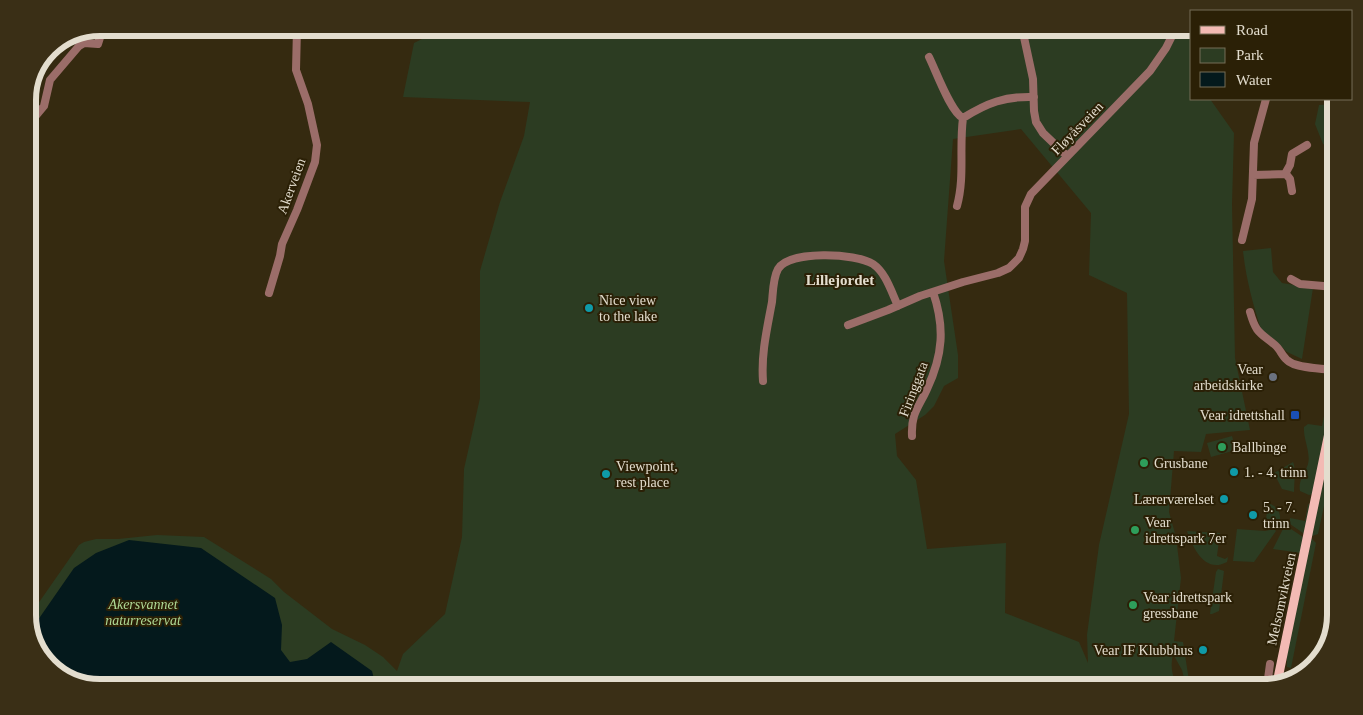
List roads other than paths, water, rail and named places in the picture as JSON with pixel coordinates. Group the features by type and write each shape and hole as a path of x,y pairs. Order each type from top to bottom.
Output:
{"main road":[{"name":"Melsomvikveien","path":"1278,677 1327,447"}],"street":[{"path":"36,116 44,106 50,80 54,74 79,46 84,43 98,44 100,36"},
{"name":"Akerveien","path":"269,293 282,244 315,162 317,145 308,104 296,70 296,36"},
{"path":"1024,36 1033,79 1034,116 1039,129 1067,156"},
{"name":"Fløyåsveien","path":"933,292 963,282 987,277 1004,271 1013,264 1020,254 1024,241 1024,217 1028,200 1038,186 1150,71 1172,36"},
{"path":"929,57 952,108 958,116 963,118"},
{"path":"963,118 992,102 1004,98 1034,97"},
{"path":"1242,240 1252,199 1254,143 1266,100"},
{"path":"957,206 961,191 961,132 963,118"},
{"path":"1285,174 1290,165 1292,154 1307,145"},
{"path":"1253,175 1285,174 1290,176 1292,191"},
{"path":"763,382 763,349 775,280 779,268 788,261 798,258 841,256 852,256 866,260 883,274 898,306"},
{"path":"1291,279 1300,284 1327,286"},
{"path":"848,325 933,292"},
{"name":"Firinggata","path":"912,436 914,413 932,378 939,355 941,320 933,292"},
{"path":"1250,312 1256,330 1277,347 1291,364 1307,368 1327,369"},
{"name":"Melsomvikveien","path":"1268,678 1270,664"}],"water":[{"name":"Akersvannet naturreservat","path":"129,540 201,548 275,598 282,625 281,650 290,662 307,659 331,642 372,671 374,679 100,679 84,677 72,672 52,657 43,643 36,622 74,568 96,553"}],"place":[{"name":"Nice view to the lake","path":"589,308"},
{"name":"Vear arbeidskirke","path":"1273,377"},
{"name":"Vear idrettshall","path":"1295,415"},
{"name":"Ballbinge","path":"1222,447"},
{"name":"Grusbane","path":"1144,463"},
{"name":"1. - 4. trinn","path":"1234,472"},
{"name":"Viewpoint, rest place","path":"606,474"},
{"name":"Lærerværelset","path":"1224,499"},
{"name":"5. - 7. trinn","path":"1253,515"},
{"name":"Vear idrettspark 7er","path":"1135,530"},
{"name":"Vear idrettspark gressbane","path":"1133,605"},
{"name":"Vear IF Klubbhus","path":"1203,650"}],"district":[{"name":"Lillejordet","path":"840,280"}]}
